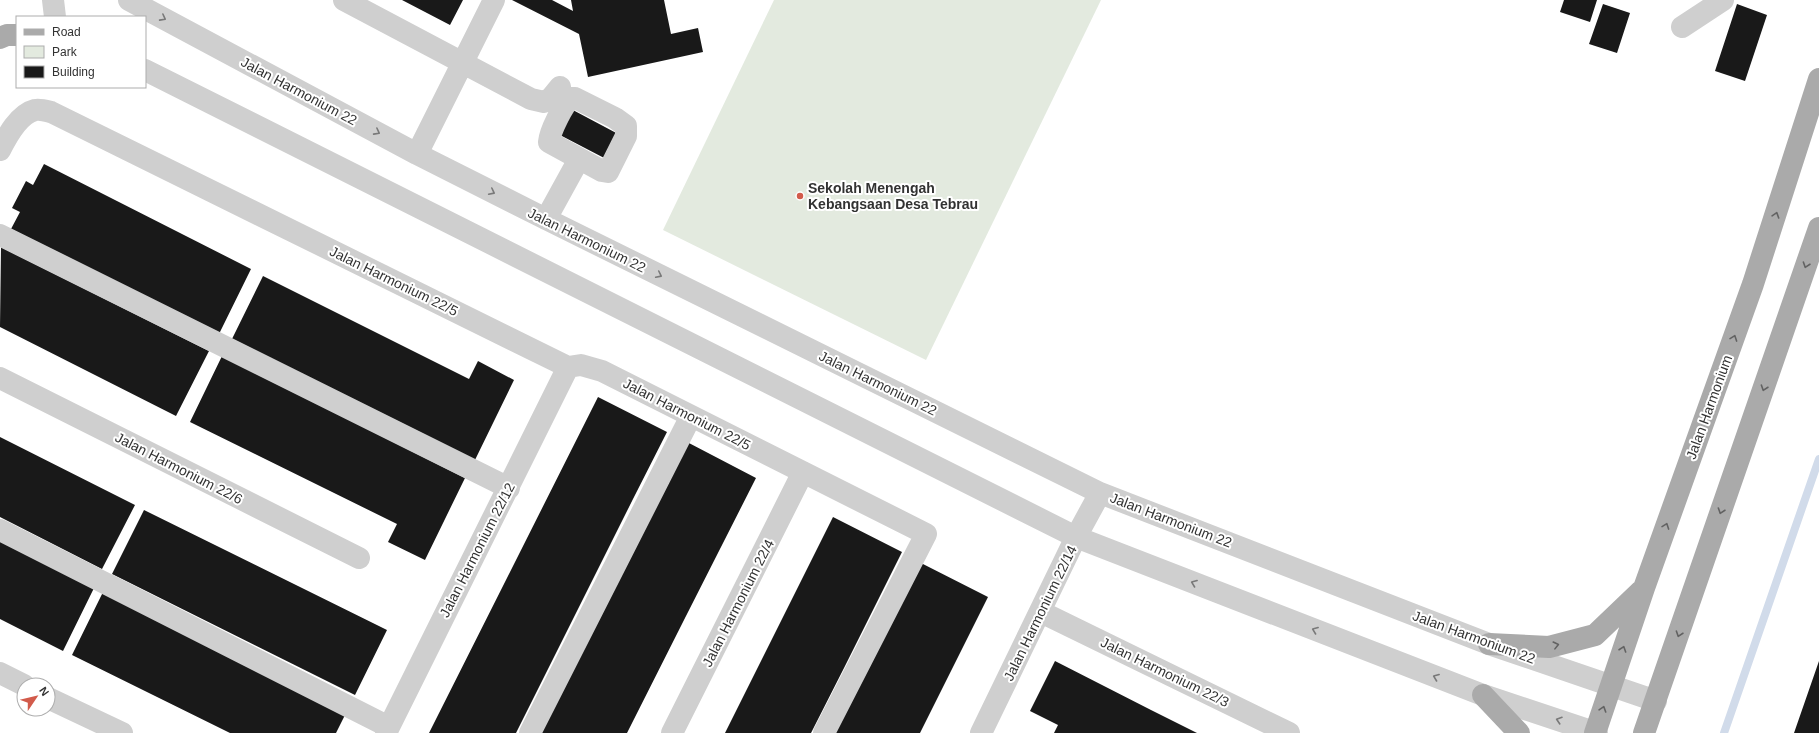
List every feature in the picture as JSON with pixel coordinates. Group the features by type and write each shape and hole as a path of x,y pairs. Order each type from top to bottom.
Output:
{"main road":[{"path":"0,38 16,35"},
{"name":"Jalan Harmonium","path":"1596,733 1644,588 1753,284 1819,79"},
{"path":"1644,733 1819,228"},
{"path":"1489,644 1549,647 1595,635 1616,617 1644,588"},
{"path":"1483,695 1519,733"}],"street":[{"path":"53,0 55,16"},
{"name":"Jalan Harmonium 22","path":"129,0 417,154 1100,493 1489,644 1656,701"},
{"path":"344,0 531,99 544,102 551,98 560,87"},
{"path":"417,154 494,0"},
{"path":"1682,26 1723,0"},
{"path":"146,71 1076,537 1483,695 1596,733"},
{"name":"Jalan Harmonium 22/5","path":"0,150 10,131 23,117 36,110 51,112 568,367 581,365 602,371 926,534 824,733"},
{"path":"546,219 579,159"},
{"path":"0,235 509,488"},
{"name":"Jalan Harmonium 22/12","path":"387,730 568,367"},
{"name":"Jalan Harmonium 22/6","path":"0,378 359,558"},
{"path":"530,733 691,416"},
{"name":"Jalan Harmonium 22/4","path":"672,733 803,472"},
{"name":"Jalan Harmonium 22/14","path":"985,732 1076,537 1100,493"},
{"path":"0,530 387,730"},
{"name":"Jalan Harmonium 22/3","path":"1041,612 1289,733"},
{"path":"0,673 16,681"},
{"path":"56,702 122,733"}],"green space":[{"path":"774,0 1101,0 926,360 663,230"}],"building":[{"path":"402,0 463,0 450,25"},
{"path":"512,0 552,0 573,11 571,0 664,0 671,34 698,28 703,52 588,77 579,34"},
{"path":"1564,0 1597,0 1590,22 1560,12"},
{"path":"1603,4 1630,13 1617,53 1589,44"},
{"path":"1737,4 1767,15 1745,81 1715,71"},
{"path":"571,109 620,135 608,160 558,134"},
{"path":"44,164 251,269 219,334 11,229 20,212 12,208 26,181 33,185"},
{"path":"1,247 209,351 176,416 0,327"},
{"path":"263,276 469,379 478,361 514,380 474,462 231,341"},
{"path":"222,356 465,478 425,560 388,542 397,524 190,422"},
{"path":"598,397 667,432 516,733 429,733"},
{"path":"0,437 135,505 102,569 0,517"},
{"path":"687,442 756,478 627,733 541,733"},
{"path":"144,510 387,630 355,695 112,574"},
{"path":"833,517 902,552 844,668 811,733 725,733"},
{"path":"0,538 95,586 63,651 0,619"},
{"path":"919,562 988,597 920,733 833,733"},
{"path":"104,590 347,711 336,733 230,733 72,655"},
{"path":"1055,661 1197,733 1054,733 1058,725 1030,711"},
{"path":"1819,661 1819,733 1794,733"}],"waterway":[{"path":"1724,733 1819,459"}],"place":[{"name":"Sekolah Menengah Kebangsaan Desa Tebrau","path":"800,196"}]}
